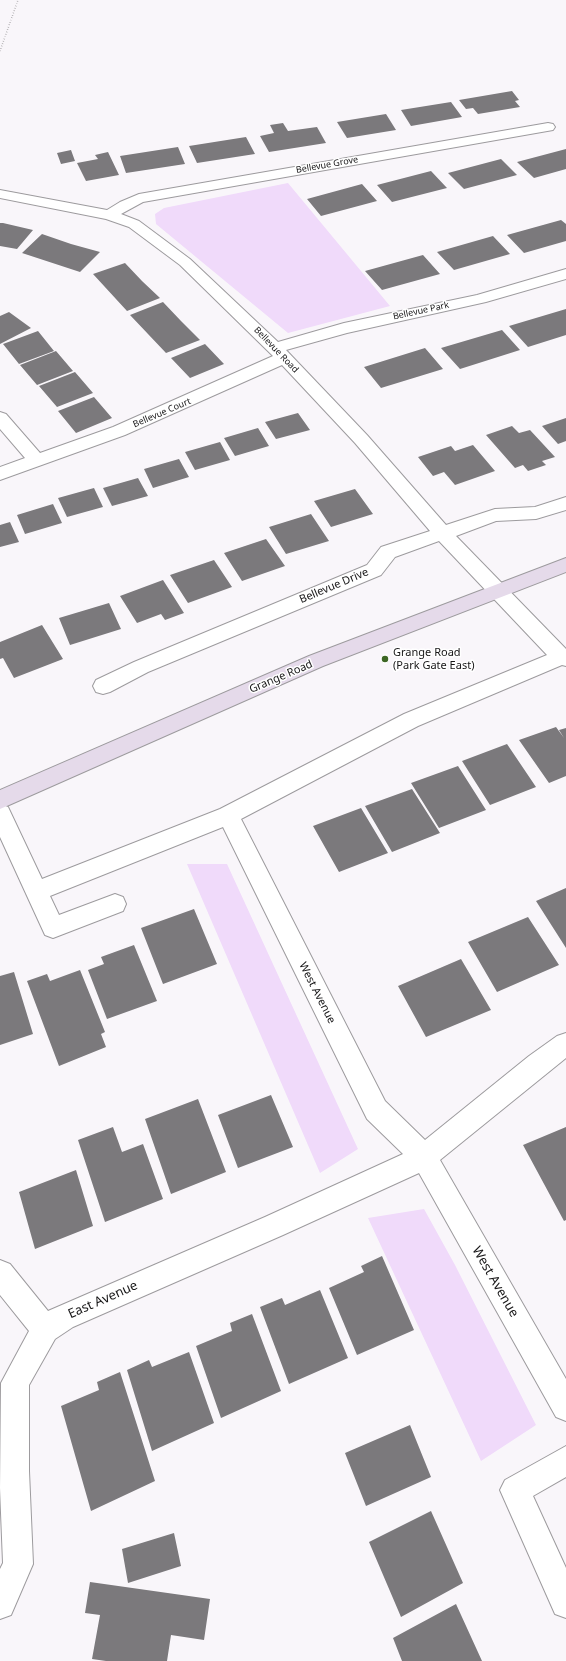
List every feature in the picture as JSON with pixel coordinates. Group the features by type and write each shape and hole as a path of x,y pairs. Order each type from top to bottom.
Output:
{"main road":[{"name":"Grange Road","path":"0,800 316,661 566,565"}],"street":[{"name":"Bellevue Grove","path":"110,215 139,198 548,127"},
{"name":"Bellevue Road","path":"0,194 110,215 134,224 185,262 280,353 361,439 443,534 564,657"},
{"name":"Bellevue Park","path":"280,353 344,328 480,299 566,274"},
{"name":"Bellevue Court","path":"0,474 119,431 280,353"},
{"path":"0,418 37,461"},
{"name":"Bellevue Drive","path":"103,686 141,667 374,570 388,552 495,515 536,513 566,503"},
{"path":"36,891 228,815 411,720 564,657"},
{"path":"0,813 53,928 115,904"},
{"name":"West Avenue","path":"228,815 376,1110 424,1157 566,1407"},
{"path":"424,1157 538,1064 566,1044"},
{"name":"East Avenue","path":"44,1329 63,1317 281,1223 424,1157"},
{"path":"0,1274 44,1329 16,1383 14,1471 18,1564 0,1604"},
{"path":"566,1461 515,1490 566,1603"}],"path":[{"path":"0,51 18,0"}],"shaded area":[{"path":"288,183 390,306 288,333 156,224 155,214 164,208"},
{"path":"187,864 227,864 358,1149 320,1173"},
{"path":"424,1209 455,1265 536,1425 481,1461 368,1218"}],"building":[{"path":"512,91 519,100 515,101 520,107 478,114 473,108 466,109 459,100"},
{"path":"451,102 462,117 411,126 401,110"},
{"path":"386,114 396,130 347,138 337,122"},
{"path":"283,123 288,131 317,127 326,143 269,152 260,136 274,133 270,125"},
{"path":"246,137 255,154 197,163 189,146"},
{"path":"178,147 185,164 126,173 120,156"},
{"path":"566,149 566,169 534,178 517,162"},
{"path":"71,150 75,161 61,164 57,153"},
{"path":"108,152 119,175 86,181 77,163 98,159 95,155"},
{"path":"501,159 517,175 464,189 448,173"},
{"path":"431,171 447,188 392,202 377,185"},
{"path":"362,184 377,201 321,216 307,199"},
{"path":"561,220 566,224 566,241 524,253 507,235"},
{"path":"0,223 33,230 17,249 0,246"},
{"path":"42,234 100,252 80,272 22,253"},
{"path":"493,236 510,254 454,270 437,252"},
{"path":"423,255 440,274 382,290 365,271"},
{"path":"125,263 160,298 127,311 93,274"},
{"path":"163,302 200,340 166,353 130,315"},
{"path":"566,309 566,335 528,347 509,326"},
{"path":"9,312 31,328 0,344 0,316"},
{"path":"502,330 520,350 460,369 441,348"},
{"path":"38,331 54,351 19,364 3,344"},
{"path":"205,344 224,364 190,378 171,358"},
{"path":"425,348 443,369 381,388 364,367"},
{"path":"56,351 73,371 37,385 20,365"},
{"path":"75,372 93,393 57,407 39,386"},
{"path":"94,397 112,418 76,433 58,411"},
{"path":"298,413 310,430 276,439 265,422"},
{"path":"566,418 566,441 558,444 542,426"},
{"path":"512,426 519,433 530,430 555,457 542,461 546,465 528,471 523,465 515,468 486,435"},
{"path":"258,428 269,446 235,456 224,438"},
{"path":"220,442 230,460 195,470 185,452"},
{"path":"473,445 495,471 455,485 444,472 433,476 418,457 451,446 455,451"},
{"path":"179,459 189,477 153,488 144,469"},
{"path":"138,478 148,496 112,506 103,488"},
{"path":"94,488 103,507 67,517 58,498"},
{"path":"355,489 373,514 331,527 314,501"},
{"path":"53,504 62,523 25,534 17,515"},
{"path":"311,514 329,541 286,554 269,527"},
{"path":"10,522 19,542 0,547 0,525"},
{"path":"266,539 285,566 242,581 224,553"},
{"path":"214,560 232,587 188,603 170,575"},
{"path":"163,580 184,613 165,620 161,614 137,623 120,596"},
{"path":"109,603 121,629 70,645 59,618"},
{"path":"42,625 63,659 14,678 3,658 0,659 0,642"},
{"path":"556,727 564,738 559,730 566,728 566,776 549,783 519,740"},
{"path":"507,744 536,787 490,805 462,761"},
{"path":"458,766 486,810 439,828 411,783"},
{"path":"412,789 440,833 392,852 365,806"},
{"path":"361,808 388,853 339,872 313,826"},
{"path":"566,888 566,948 536,901"},
{"path":"194,909 217,964 163,984 141,928"},
{"path":"528,917 559,965 497,992 468,942"},
{"path":"134,945 157,1001 107,1019 88,970 104,964 101,957"},
{"path":"461,959 491,1010 426,1037 398,986"},
{"path":"80,970 105,1032 101,1034 106,1047 59,1066 27,981 47,974 50,981"},
{"path":"14,972 33,1034 0,1045 0,976"},
{"path":"271,1095 293,1147 238,1168 218,1115"},
{"path":"198,1099 226,1172 171,1194 145,1119"},
{"path":"113,1127 122,1152 143,1144 163,1199 105,1222 78,1140"},
{"path":"566,1127 566,1220 564,1221 523,1145"},
{"path":"76,1170 93,1226 35,1249 19,1192"},
{"path":"382,1256 414,1330 357,1355 329,1288 364,1272 361,1266"},
{"path":"320,1290 348,1358 289,1384 260,1307 282,1298 285,1305"},
{"path":"252,1314 281,1391 221,1418 196,1346 232,1331 230,1323"},
{"path":"189,1352 214,1423 152,1451 127,1370 149,1360 152,1367"},
{"path":"120,1372 155,1481 91,1511 61,1406 99,1390 97,1382"},
{"path":"410,1425 431,1477 366,1506 345,1453"},
{"path":"431,1511 463,1583 401,1617 369,1542"},
{"path":"174,1533 181,1566 128,1583 122,1549"},
{"path":"90,1582 210,1599 204,1640 171,1635 167,1661 106,1661 92,1659 100,1615 85,1613"},
{"path":"456,1604 482,1661 402,1661 393,1638"}],"place":[{"name":"Grange Road (Park Gate East)","path":"385,659"}]}
